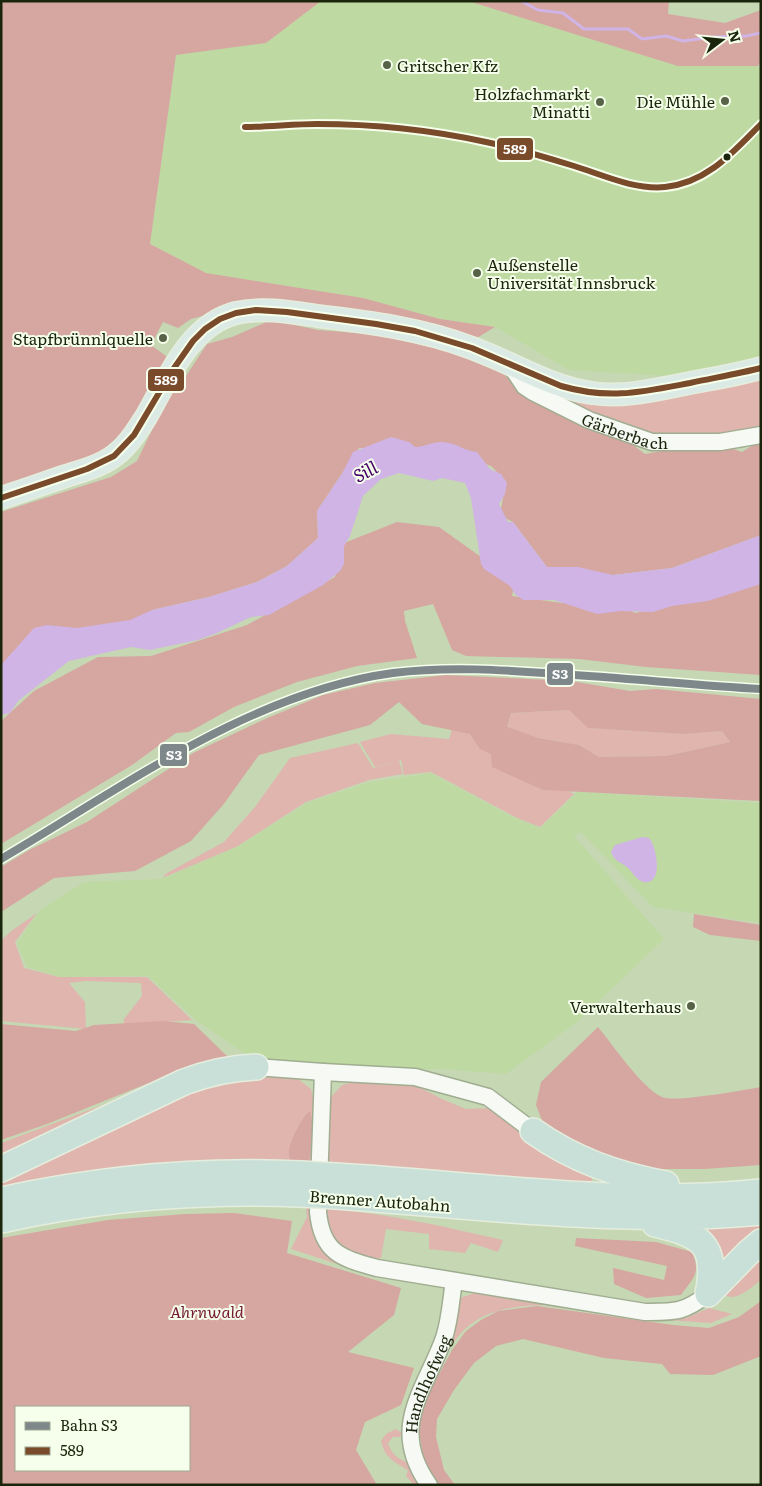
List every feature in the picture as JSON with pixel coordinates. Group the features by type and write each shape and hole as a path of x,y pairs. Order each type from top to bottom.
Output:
{"highway":[{"path":"1,1169 184,1082 210,1073 256,1067"},
{"path":"533,1131 573,1156 617,1173 633,1178 720,1194"},
{"name":"Brenner Autobahn","path":"1,1200 66,1186 163,1175 237,1172 300,1184 336,1186 683,1196 761,1192"},
{"name":"Brenner Autobahn","path":"1,1220 75,1206 145,1197 232,1193 300,1184"},
{"name":"Brenner Autobahn","path":"336,1186 531,1212 623,1217 761,1212"},
{"path":"623,1217 672,1228 694,1237 700,1242 708,1252 711,1264 708,1294"},
{"path":"708,1294 761,1242"}],"main road":[{"path":"1,498 99,465 119,452 135,434 188,347 203,330 215,322 235,314 266,310 395,327 438,336 573,390 593,394 614,395 660,389 761,368"}],"street":[{"name":"Gärberbach","path":"509,363 521,382 533,392 589,420 652,442 720,442 761,435"},
{"path":"256,1067 415,1077 488,1097 533,1131"},
{"path":"323,1072 319,1226 323,1237 337,1253 354,1262 377,1268 645,1312 672,1312 691,1306 708,1294"},
{"name":"Handlhofweg","path":"429,1485 413,1450 412,1418 416,1401 445,1336 454,1281"}],"shaded area":[{"path":"321,1 468,1 678,66 758,66 761,73 761,356 669,376 569,370 495,327 440,319 363,298 206,273 150,244 176,55 266,43"},
{"path":"761,376 761,432 663,440 574,410 549,389"},
{"path":"569,710 589,728 684,734 722,731 730,742 666,756 599,757 579,745 538,738 507,728 511,713"},
{"path":"453,726 500,735 526,769 574,794 540,827 517,818 431,772 404,775 401,760 399,761 403,774 369,780 306,802 236,847 162,878 167,873 224,842 255,807 290,758 358,743 373,768 398,761 375,767 360,742 391,734 449,739"},
{"path":"431,773 513,817 540,828 578,792 761,803 761,923 653,907 581,832 574,836 664,939 577,1022 506,1074 442,1069 356,1068 257,1062 197,1021 148,976 60,977 27,967 17,943 40,910 84,882 162,879 237,847 307,803 370,782"},
{"path":"37,913 15,942 24,968 59,977 147,977 192,1020 124,1025 124,1019 142,996 141,983 86,981 69,983 85,1002 86,1029 1,1021 1,941 10,932"},
{"path":"210,1065 263,1077 298,1079 311,1089 314,1102 314,1164 1,1191 1,1143"},
{"path":"357,1081 400,1082 419,1087 466,1109 494,1108 593,1171 591,1186 325,1162 330,1098 342,1085"},
{"path":"306,1208 380,1215 503,1240 498,1252 471,1243 465,1253 429,1249 429,1234 386,1229 381,1258 368,1260 365,1273 291,1249 307,1217"},
{"path":"761,1220 761,1238 727,1268 684,1226"},
{"path":"761,1250 761,1280 737,1296 727,1296 723,1293"},
{"path":"475,1293 495,1293 546,1302 546,1305 514,1307 493,1313 473,1322 455,1340 432,1378 460,1298"},
{"path":"709,1308 732,1314 711,1323 651,1319 686,1318"},
{"path":"396,1429 402,1433 400,1437 393,1437 388,1443 392,1452 414,1465 424,1485 414,1485 406,1476 408,1470 387,1455 383,1447 381,1441 386,1434"}],"green space":[{"path":"1,1 321,1 266,43 176,55 150,244 206,273 363,298 440,319 495,327 475,339 244,305 191,319 178,328 163,322 151,345 170,359 127,433 99,456 1,488"},
{"path":"468,1 669,1 668,14 725,23 761,10 761,61 758,66 678,66"},
{"path":"271,320 318,330 380,335 447,351 504,374 521,395 539,400 629,442 645,454 719,444 742,452 761,440 761,535 672,568 613,575 581,574 578,567 547,567 513,522 500,515 506,481 491,466 442,450 359,448 317,511 318,538 287,566 257,582 209,597 152,610 141,624 1,672 1,512 111,477 137,461 169,395 186,376 207,344 232,337"},
{"path":"397,522 439,527 481,557 514,586 512,596 562,603 613,602 635,613 708,598 761,582 761,675 646,667 579,659 466,656 452,650 433,604 404,611 405,621 417,658 357,666 297,682 234,707 189,732 176,733 132,765 1,844 1,721 34,691 98,657 151,656 247,625 335,577 339,545"},
{"path":"446,675 571,681 630,691 656,689 761,699 761,801 543,790 492,767 491,754 480,749 470,734 422,724 399,702 370,725 259,755 223,805 191,841 135,871 54,878 1,912 1,867 29,850 87,822 193,753 265,719 323,695 375,683","holes":["569,710 588,728 684,734 722,731 730,742 666,756 599,757 579,745 538,738 507,727 511,713"]},
{"path":"694,914 761,925 761,941 710,935 693,927"},
{"path":"163,1021 194,1024 229,1058 181,1070 47,1124 1,1140 1,1024 76,1031 94,1025"},
{"path":"598,1027 637,1076 662,1097 694,1097 761,1087 761,1165 704,1169 610,1169 547,1133 536,1105 541,1082"},
{"path":"310,1111 313,1127 309,1162 291,1162 289,1151 292,1141 307,1113"},
{"name":"Ahrnwald","path":"234,1213 292,1221 287,1253 401,1288 394,1315 348,1352 414,1368 401,1405 365,1422 356,1450 377,1485 1,1485 1,1238 108,1220 186,1214"},
{"path":"576,1238 656,1242 692,1252 696,1265 695,1275 681,1295 646,1298 614,1284 613,1268 664,1280 667,1266 575,1246"},
{"path":"761,1301 761,1356 713,1375 670,1374 662,1364 604,1358 523,1339 496,1346 474,1363 454,1390 437,1419 436,1437 444,1470 455,1485 440,1485 431,1474 423,1455 418,1425 423,1404 452,1350 466,1331 498,1311 537,1306 673,1325 709,1328 739,1317"}],"water":[{"name":"Sill","path":"391,437 409,442 415,447 443,442 477,452 490,469 501,474 507,483 505,494 499,504 508,522 513,522 547,567 578,567 613,575 672,568 761,535 761,584 708,601 672,606 653,612 621,611 597,614 554,600 523,600 515,594 510,586 484,569 481,564 471,498 465,483 442,478 433,481 399,473 381,479 363,496 350,536 344,546 344,564 340,571 323,585 269,615 251,617 198,640 150,650 131,647 69,661 18,701 10,713 1,715 1,665 34,628 47,625 77,628 130,620 152,610 209,597 257,582 287,566 318,538 317,511 343,472 353,452"},
{"path":"642,837 649,838 652,842 657,862 657,869 653,880 646,882 637,878 627,867 616,860 611,852 615,845"}],"waterway":[{"path":"521,1 538,10 563,13 584,29 628,29 642,39 666,36 683,41 761,33"}],"railway":[{"path":"643,681 761,692"}],"rail line":[{"name":"S3","path":"1,859 189,746 239,721 289,700 341,684 393,673 476,669 761,689"}],"transit line":[{"name":"589","path":"245,127 338,124 402,128 444,134 508,147 630,184 665,187 680,184 706,173 729,155 761,124"},
{"name":"589","path":"1,498 87,469 114,456 134,435 172,371 193,341 205,329 220,319 236,313 256,310 287,312 415,331 472,348 561,386 595,393 641,392 761,368"}],"place":[{"name":"Gritscher Kfz","path":"387,65"},
{"name":"Die Mühle","path":"725,101"},
{"name":"Holzfachmarkt Minatti","path":"600,102"},
{"name":"Außenstelle Universität Innsbruck","path":"477,273"},
{"name":"Stapfbrünnlquelle","path":"163,338"},
{"name":"Verwalterhaus","path":"691,1006"}]}
